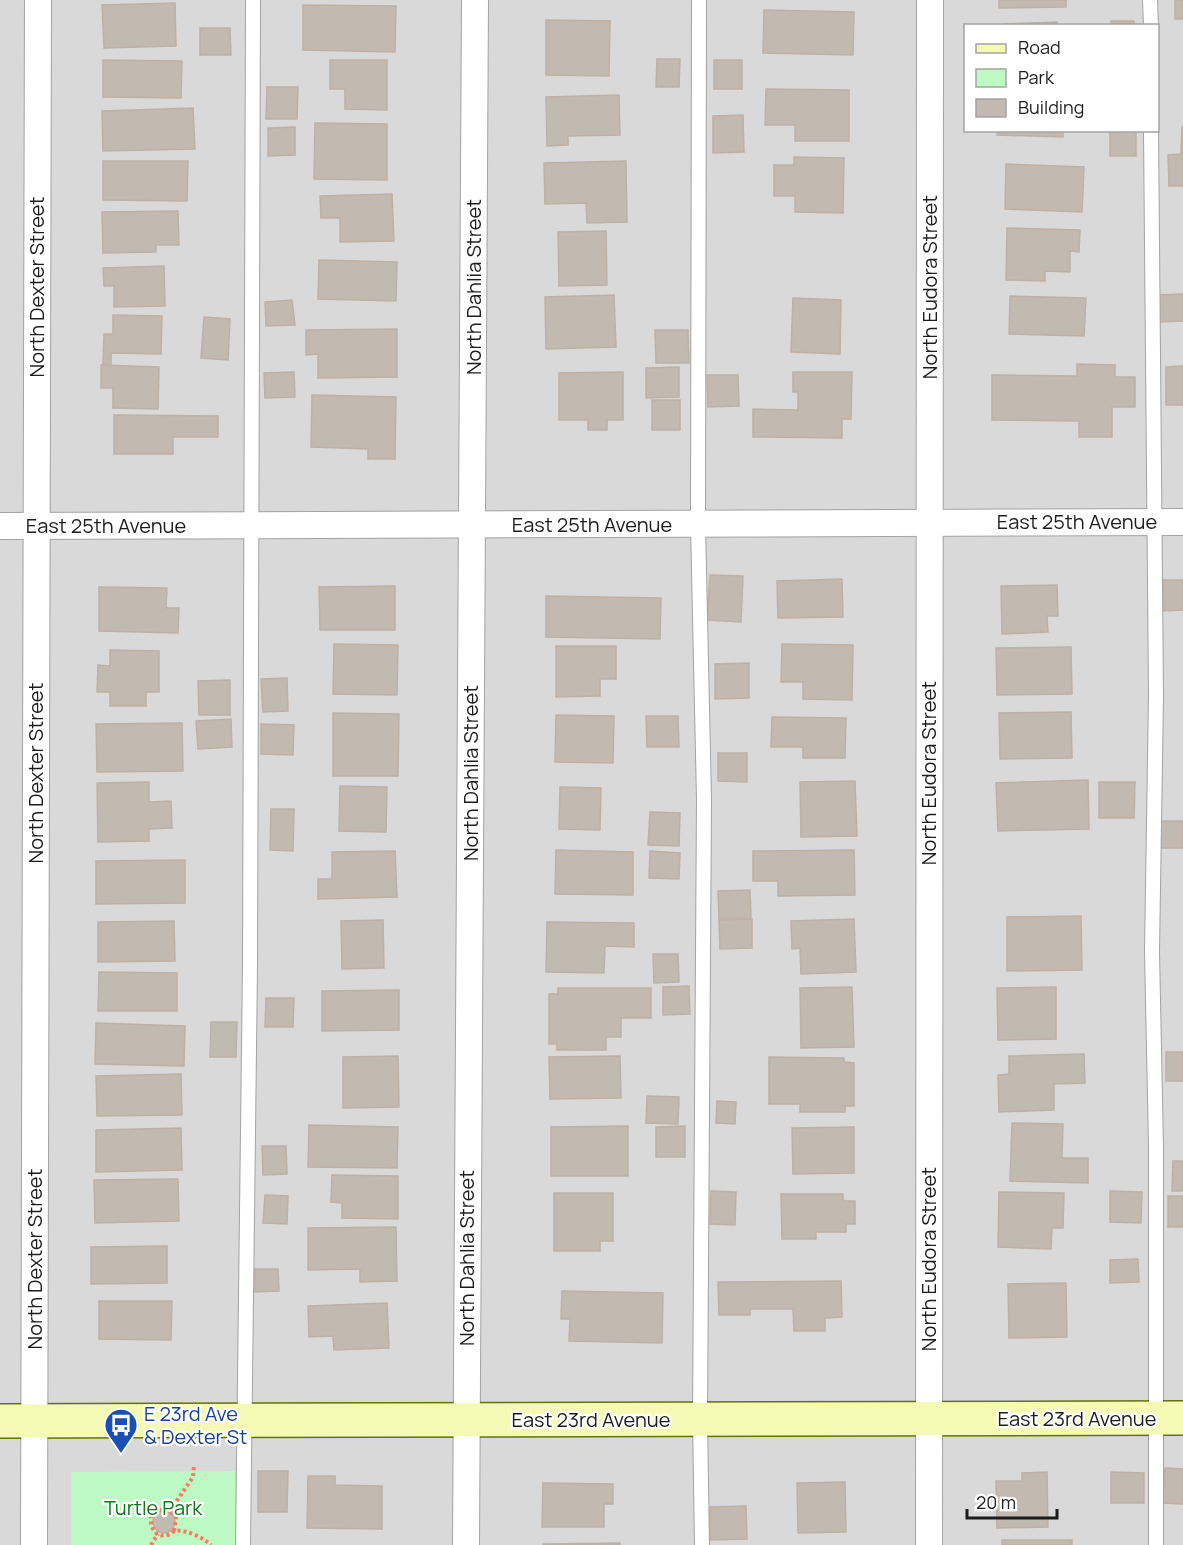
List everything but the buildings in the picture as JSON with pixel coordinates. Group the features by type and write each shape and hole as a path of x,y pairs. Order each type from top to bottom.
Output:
{"street":[{"name":"North Dexter Street","path":"34,1545 38,0"},
{"name":"North Dahlia Street","path":"466,1545 475,0"},
{"name":"North Eudora Street","path":"929,1545 930,0"},
{"name":"East 25th Avenue","path":"0,526 1183,522"},
{"name":"East 23rd Avenue","path":"0,1421 1170,1418"}],"lane":[{"path":"243,1545 250,966 253,0"},
{"path":"699,0 698,524 704,800 700,1419 702,1545"},
{"path":"1150,0 1150,24"},
{"path":"1151,132 1156,696 1152,952 1156,1147 1170,1418 1156,1545"}],"path":[{"path":"170,1511 193,1477 194,1466"},
{"path":"174,1531 176,1518 170,1511 161,1510 151,1517 154,1533 166,1535 174,1531 201,1538 211,1545"},
{"path":"151,1545 158,1534"}],"shaded area":[{"path":"0,0 1183,0 1183,1402 0,1404"},
{"path":"1183,1436 1183,1545 0,1545 0,1439"}],"green space":[{"name":"Turtle Park","path":"235,1471 235,1545 71,1545 71,1472"}],"place":[{"name":"E 23rd Ave & Dexter St","path":"121,1454"}]}
